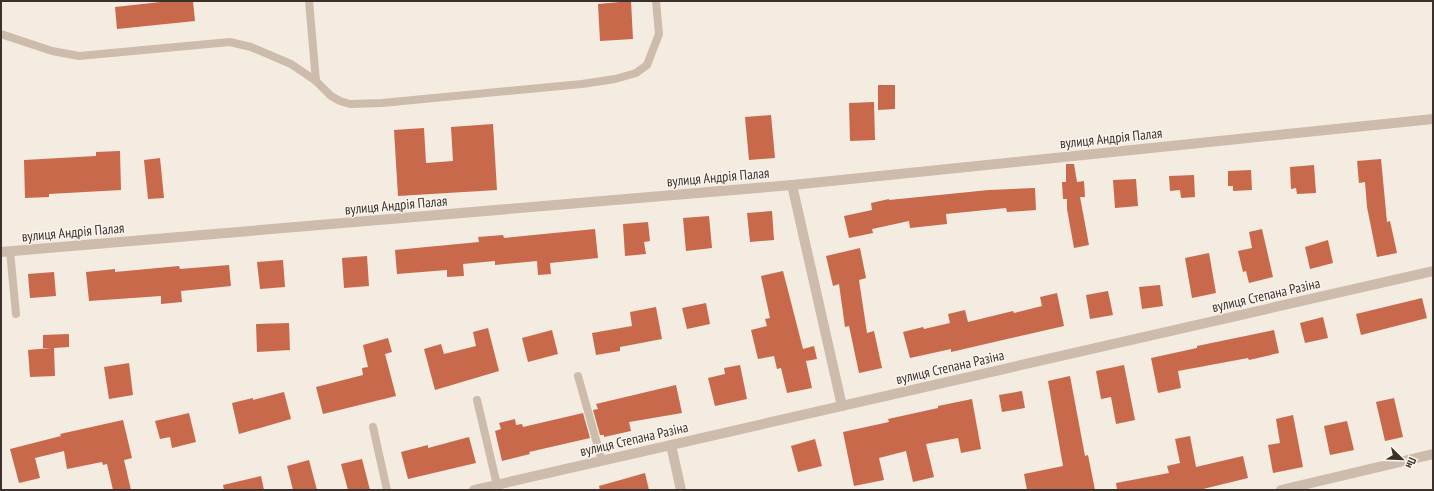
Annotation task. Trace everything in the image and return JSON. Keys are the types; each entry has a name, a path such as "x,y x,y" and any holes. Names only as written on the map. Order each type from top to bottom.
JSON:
{"street":[{"name":"вулиця Андрія Палая","path":"5,251 792,185 1433,119"},
{"path":"792,185 842,406"},
{"name":"вулиця Степана Разіна","path":"474,490 1433,271"},
{"path":"671,445 681,490"},
{"path":"1281,490 1433,454"}],"lane":[{"path":"309,1 316,81"},
{"path":"1,34 52,51 79,56 230,42 251,47 291,64 316,81 331,96 350,104 382,103 616,79 636,73 647,65 654,52 660,34 656,1"},
{"path":"5,251 16,314"},
{"path":"578,376 602,460"},
{"path":"477,400 497,485"},
{"path":"373,427 387,490"}],"building":[{"path":"170,1 193,1 195,21 117,29 115,7"},
{"path":"631,1 633,39 600,41 598,4"},
{"path":"878,85 895,85 895,109 878,110"},
{"path":"874,102 875,140 850,141 849,103"},
{"path":"771,115 775,158 749,160 745,117"},
{"path":"493,124 497,190 398,196 394,130 424,128 426,163 453,161 451,127"},
{"path":"120,151 121,190 49,194 49,197 25,198 24,160 96,156 96,152"},
{"path":"160,158 164,198 148,199 144,160"},
{"path":"1381,159 1387,222 1390,221 1397,253 1377,257 1367,207 1365,182 1359,183 1357,161"},
{"path":"1066,164 1074,164 1077,182 1084,181 1085,197 1080,197 1089,245 1074,248 1067,209 1067,199 1063,199 1062,182 1066,182"},
{"path":"1314,165 1316,193 1297,194 1296,188 1291,189 1290,167"},
{"path":"1251,170 1252,190 1233,191 1233,186 1228,186 1228,171"},
{"path":"1194,175 1195,197 1181,198 1180,190 1170,191 1169,176"},
{"path":"1136,179 1138,206 1115,208 1113,180"},
{"path":"1035,188 1036,210 1007,212 1006,208 946,214 947,224 910,228 909,221 872,229 873,233 849,238 844,216 872,210 871,203 889,199 989,190"},
{"path":"772,211 774,240 750,242 747,213"},
{"path":"709,216 712,248 686,251 683,218"},
{"path":"648,222 650,241 644,242 646,254 625,256 623,224"},
{"path":"595,229 598,258 550,263 551,274 538,275 537,261 495,265 495,261 463,264 464,276 447,277 447,270 397,274 395,250 479,242 478,237 503,235 504,238"},
{"path":"1262,229 1273,277 1249,283 1246,271 1243,272 1238,251 1252,248 1249,232"},
{"path":"1328,240 1333,263 1310,269 1305,247"},
{"path":"860,248 866,278 859,280 867,333 874,331 882,368 859,373 849,326 845,327 839,284 833,286 826,256"},
{"path":"1209,253 1216,293 1192,298 1185,258"},
{"path":"367,256 369,286 344,288 342,258"},
{"path":"283,260 285,287 260,289 257,262"},
{"path":"229,265 231,286 181,291 182,302 161,304 161,296 89,301 86,272 115,269 115,272 179,266 180,269"},
{"path":"783,271 803,349 814,346 817,359 806,361 812,388 787,393 781,368 777,369 774,356 758,359 751,330 767,326 765,319 770,318 761,276"},
{"path":"54,272 56,296 30,298 28,274"},
{"path":"1160,285 1163,306 1142,309 1139,287"},
{"path":"1108,291 1113,315 1090,319 1086,295"},
{"path":"1057,293 1064,326 951,352 951,349 910,358 903,332 950,323 948,314 965,310 968,322 1013,311 1014,313 1042,306 1040,297"},
{"path":"1422,298 1427,318 1361,335 1356,314"},
{"path":"706,303 710,324 687,329 682,308"},
{"path":"656,307 662,339 620,347 620,351 596,355 592,333 632,326 630,312"},
{"path":"1323,317 1328,338 1305,343 1300,323"},
{"path":"289,323 290,350 257,352 256,324"},
{"path":"488,328 499,371 435,390 424,349 441,344 444,354 476,346 473,332"},
{"path":"552,330 558,354 528,362 522,338"},
{"path":"1274,330 1279,353 1249,360 1248,358 1178,371 1181,388 1158,393 1151,358 1197,348 1197,346"},
{"path":"69,334 69,347 54,348 55,376 30,377 28,350 51,348 43,348 43,335"},
{"path":"388,338 392,352 385,354 396,396 323,414 316,387 363,375 362,368 368,367 363,345"},
{"path":"129,363 133,395 109,399 104,367"},
{"path":"740,365 747,399 715,406 708,378 725,374 724,368"},
{"path":"1124,365 1135,420 1116,424 1111,397 1101,399 1096,371"},
{"path":"1070,376 1085,456 1088,455 1095,490 1027,490 1024,474 1063,466 1048,381"},
{"path":"676,385 682,413 629,422 631,431 604,437 604,435 600,435 593,410 598,409 596,404"},
{"path":"1022,391 1025,408 1002,412 999,395"},
{"path":"284,392 291,419 239,434 232,403 253,398 253,400"},
{"path":"1394,398 1403,437 1385,441 1376,402"},
{"path":"972,399 981,449 961,453 958,438 926,444 934,477 913,482 906,451 879,458 884,480 854,486 843,432 889,422 888,419"},
{"path":"189,413 196,442 172,448 170,437 160,439 155,421"},
{"path":"583,413 590,438 529,452 530,454 502,461 495,431 501,429 499,423 515,419 516,425 522,424 523,427"},
{"path":"1293,415 1303,467 1273,473 1268,445 1280,443 1276,419"},
{"path":"123,420 132,458 124,460 131,490 113,490 107,464 103,465 102,462 67,469 64,451 35,458 40,478 19,483 10,449 61,436 60,434"},
{"path":"1347,421 1354,450 1330,455 1324,426"},
{"path":"1190,436 1196,467 1243,456 1248,478 1199,490 1117,490 1116,483 1169,473 1167,466 1180,463 1175,439"},
{"path":"469,437 476,463 408,479 401,452 428,445 428,448"},
{"path":"815,439 822,466 798,472 791,446"},
{"path":"362,459 370,490 348,490 341,464"},
{"path":"309,460 317,490 293,490 287,466"},
{"path":"645,473 649,490 600,490 599,486"},
{"path":"261,476 264,490 224,490 223,485"}]}
